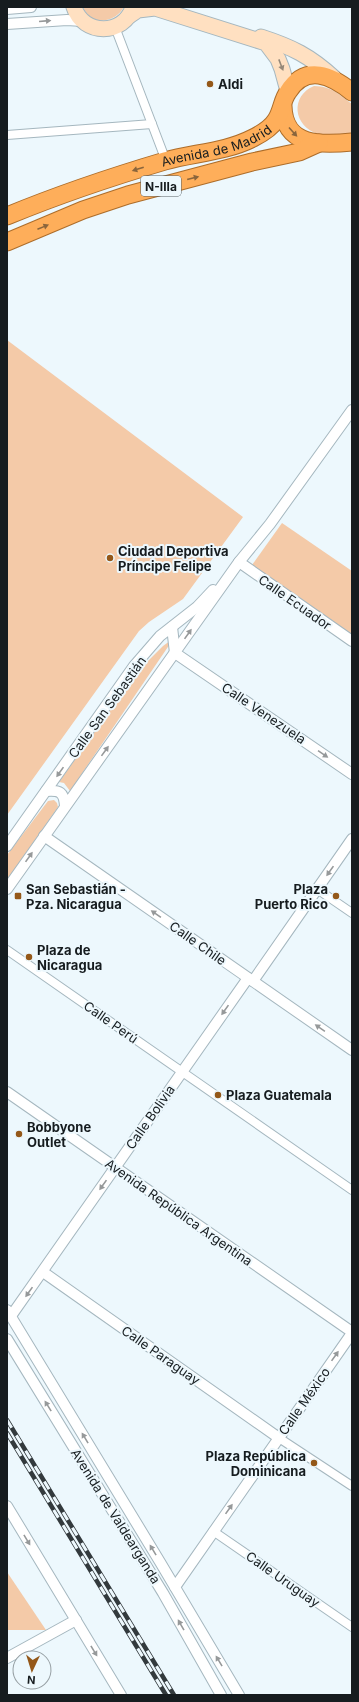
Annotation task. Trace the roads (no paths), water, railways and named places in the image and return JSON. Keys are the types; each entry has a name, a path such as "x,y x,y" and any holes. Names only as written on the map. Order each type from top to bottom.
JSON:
{"highway":[{"name":"Avenida de Madrid","path":"7,216 50,198 122,174 166,161 232,146 247,141 262,133 276,120 285,99 298,81 312,74 319,74 334,78 352,92"},
{"name":"N-IIIa","path":"285,99 285,120 297,137 308,142 319,143"},
{"name":"Avenida de Madrid","path":"7,242 83,210 128,195 244,164 299,152 319,143 352,142"}],"main road":[{"path":"74,7 82,21 94,28 102,29 115,27 125,20 131,11 155,8 266,43 278,59 282,69 285,99"},
{"path":"171,7 288,46 313,60 334,78"}],"street":[{"path":"7,9 31,7"},
{"path":"7,24 67,20 82,21"},
{"path":"115,27 163,153"},
{"path":"7,135 152,124"},
{"name":"Calle San Sebastián","path":"7,846 134,666 160,636 197,607 239,562 270,524 352,410"},
{"name":"Calle San Sebastián","path":"7,889 239,562"},
{"name":"Calle Ecuador","path":"239,562 352,641"},
{"path":"172,627 175,653"},
{"name":"Calle Venezuela","path":"175,653 352,774"},
{"path":"46,791 56,790 61,793 64,798 65,806"},
{"name":"Calle Chile","path":"44,836 352,1050"},
{"name":"Calle Bolivia","path":"9,1313 43,1272 182,1072 352,839"},
{"path":"317,889 352,913"},
{"name":"Calle Perú","path":"7,950 182,1072"},
{"path":"182,1072 352,1190"},
{"name":"Avenida República Argentina","path":"7,1092 352,1332"},
{"name":"Calle Paraguay","path":"43,1272 279,1438"},
{"path":"9,1313 239,1695"},
{"name":"Calle México","path":"174,1587 352,1332"},
{"name":"Avenida de Valdearganda","path":"7,1339 163,1593 221,1695"},
{"path":"279,1438 352,1486"},
{"path":"7,1506 121,1695"},
{"name":"Calle Uruguay","path":"213,1531 352,1627"},
{"path":"7,1658 76,1620"}],"railway":[{"path":"7,1420 174,1695"},
{"path":"7,1433 166,1695"}],"place":[{"name":"Aldi","path":"210,84"},
{"name":"Ciudad Deportiva Príncipe Felipe","path":"110,558"},
{"name":"San Sebastián - Pza. Nicaragua","path":"18,896"},
{"name":"Plaza Puerto Rico","path":"336,896"},
{"name":"Plaza de Nicaragua","path":"29,957"},
{"name":"Plaza Guatemala","path":"218,1095"},
{"name":"Bobbyone Outlet","path":"19,1134"},
{"name":"Plaza República Dominicana","path":"314,1463"}]}
